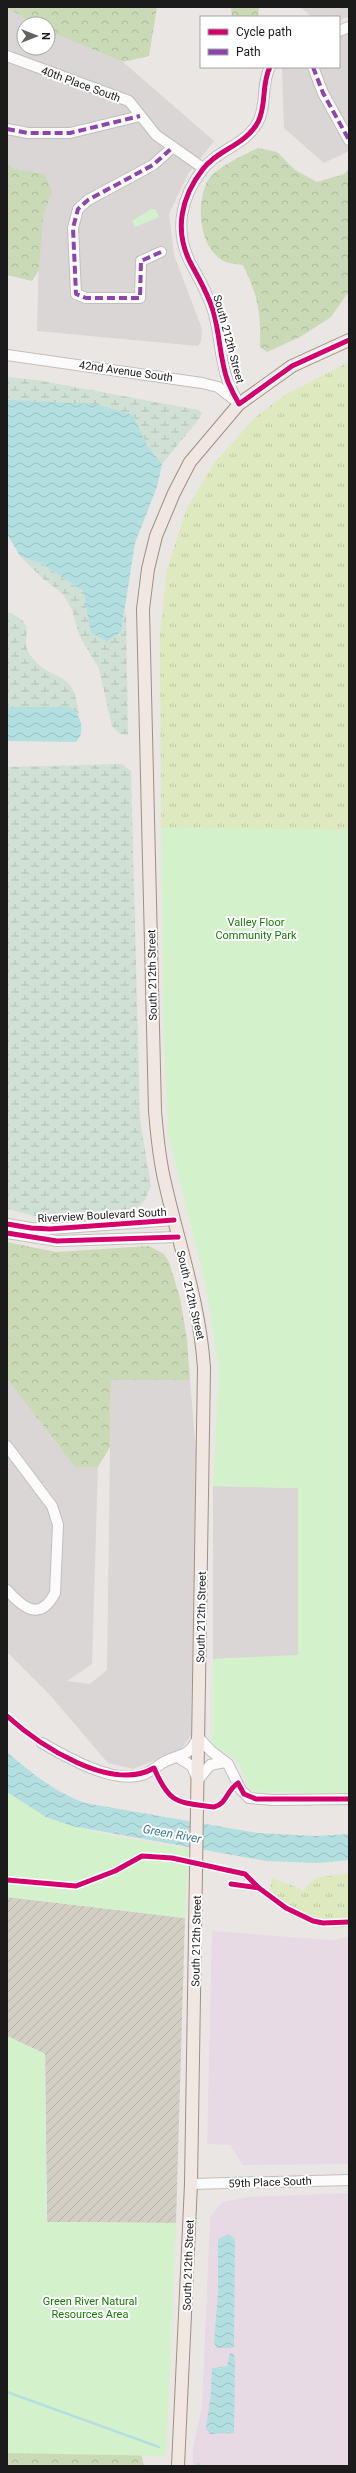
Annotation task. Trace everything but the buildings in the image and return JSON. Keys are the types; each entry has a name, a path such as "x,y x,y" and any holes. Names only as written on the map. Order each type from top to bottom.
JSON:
{"main road":[{"path":"239,404 292,366 349,340"},
{"name":"South 212th Street","path":"178,2466 192,2184 204,1368 202,1339 196,1306 174,1220 159,1148 155,1103 143,610 148,569 156,536 174,493 187,466 239,404"}],"street":[{"name":"40th Place South","path":"7,56 129,101 156,135 203,168"},
{"path":"203,168 236,144 257,124 262,111 265,82 270,68"},
{"path":"313,68 322,94 349,140"},
{"path":"7,129 28,133 70,133 140,116"},
{"path":"161,252 141,261 140,298 86,298 76,294 73,228 78,209 88,200 153,165 173,147"},
{"name":"South 212th Street","path":"203,168 184,200 180,229 190,261 206,290 214,313 228,382 239,404"},
{"name":"42nd Avenue South","path":"7,355 210,384 218,387 239,404"},
{"name":"Riverview Boulevard South","path":"7,1224 31,1228 50,1228 174,1220"},
{"name":"Riverview Boulevard South","path":"7,1233 58,1241 178,1237"},
{"path":"7,1446 52,1506 58,1525 55,1593 51,1600 42,1609 27,1608 19,1604 7,1590"},
{"path":"42,1743 75,1761 102,1771 126,1776 141,1775 170,1760 179,1758 190,1749 198,1737 211,1751 231,1768 242,1792 253,1799 349,1799"},
{"path":"179,1758 192,1766 198,1780 210,1765 217,1762 225,1762"},
{"name":"59th Place South","path":"192,2184 349,2180"}],"shaded area":[{"path":"300,7 349,7 349,17 340,20 340,16 311,16"},
{"path":"7,8 21,16 16,16 16,56 56,56 56,34 123,62 214,141 188,174 169,214 174,255 202,329 201,341 198,346 37,331 41,179 7,173"},
{"path":"349,33 349,151 324,163 284,128 282,68 340,68 340,37"},
{"path":"7,1379 75,1467 98,1467 92,1664 67,1681 90,1684 107,1670 111,1380 190,1380 196,1451 191,1735 181,1750 133,1769 108,1763 49,1694 7,1652"},
{"path":"213,1486 298,1488 298,1656 213,1659"},
{"path":"7,1897 185,1918 176,2223 47,2222 45,2054 7,2036"},
{"path":"212,1931 331,1940 349,1937 349,2164 243,2165 230,2145 207,2144"},
{"path":"349,2193 349,2466 193,2466 193,2447 202,2407 210,2217 222,2202 248,2197"}],"green space":[{"path":"157,7 149,56 123,62 56,34 56,16 21,16 7,8"},
{"path":"231,7 259,7 258,16 232,16"},
{"path":"258,148 277,152 295,170 317,182 344,174 349,169 349,291 331,317 300,337 267,352 260,347 258,304 243,265 232,264 222,260 214,254 204,235 201,213 201,202 210,177 230,162"},
{"path":"7,163 14,169 45,174 52,192 43,216 39,270 32,281 7,275"},
{"path":"151,209 155,209 159,217 135,227 132,221"},
{"path":"349,362 349,830 161,828 160,633 167,570 186,510 215,462 257,416 285,395"},
{"path":"7,377 37,380 199,410 202,413 199,419 162,464 147,445 133,415 7,400"},
{"path":"20,556 42,564 83,591 91,633 107,642 121,632 126,609 128,735 120,734 112,726 99,669 79,635 72,610 63,594 42,578"},
{"path":"7,612 18,617 24,622 27,632 27,649 31,656 39,665 67,682 72,689 76,699 79,715 70,707 7,707"},
{"path":"122,764 131,771 140,1120 151,1186 145,1200 137,1208 39,1217 7,1209 7,767"},
{"name":"Valley Floor Community Park","path":"161,828 349,830 349,1794 251,1791 238,1763 229,1755 212,1745 213,1659 298,1655 298,1488 213,1486 219,1369 205,1282 168,1133 164,1038"},
{"path":"7,1242 56,1252 149,1246 164,1254 169,1262 180,1298 187,1339 190,1380 111,1380 110,1447 98,1467 75,1467 7,1379"},
{"path":"7,1792 28,1806 49,1817 71,1825 117,1837 189,1849 185,1918 7,1897"},
{"path":"349,1873 349,1926 335,1929 270,1894 272,1878 304,1890 315,1878"},
{"name":"Green River Natural Resources Area","path":"7,2036 45,2054 47,2222 176,2223 166,2456 7,2453"},
{"path":"7,2431 140,2448 144,2466 7,2466"}],"water":[{"path":"7,400 95,404 133,415 147,445 162,464 157,487 135,543 121,632 107,642 91,633 83,591 42,564 20,556 7,534"},
{"path":"7,707 70,707 77,714 81,723 81,733 76,742 7,741"},
{"name":"Green River","path":"7,1752 53,1788 85,1803 257,1833 316,1836 349,1834 349,1860 318,1863 266,1861 72,1826 46,1817 7,1792"},
{"path":"229,2234 235,2239 234,2345 233,2348 217,2348 214,2343 218,2293 218,2239"},
{"path":"230,2353 234,2354 235,2361 234,2433 210,2434 206,2428 211,2393 212,2368 227,2366"}],"waterway":[{"path":"7,2392 159,2447"}],"marked path":[{"path":"313,68 323,93 349,140"},
{"path":"7,129 28,133 70,133 140,116"},
{"path":"161,252 141,261 140,298 86,298 76,294 73,228 78,209 88,200 153,165 173,147"}],"cycle path":[{"path":"270,68 267,74 261,115 253,130 239,142 209,162 195,180 189,191 182,214 181,226 185,250 212,307 225,374 239,404 292,366 349,340"},
{"path":"7,1224 31,1228 50,1229 174,1220"},
{"path":"7,1233 57,1241 178,1237"},
{"path":"7,1716 37,1740 56,1752 97,1770 117,1774 137,1774 154,1768 165,1789 170,1795 176,1800 191,1804 214,1807 222,1803 234,1786 238,1783 244,1794 256,1799 349,1799"},
{"path":"7,1880 76,1886 115,1871 142,1856 172,1858 245,1874 259,1888"},
{"path":"231,1884 259,1888 286,1908 313,1921 323,1923 349,1922"}]}
